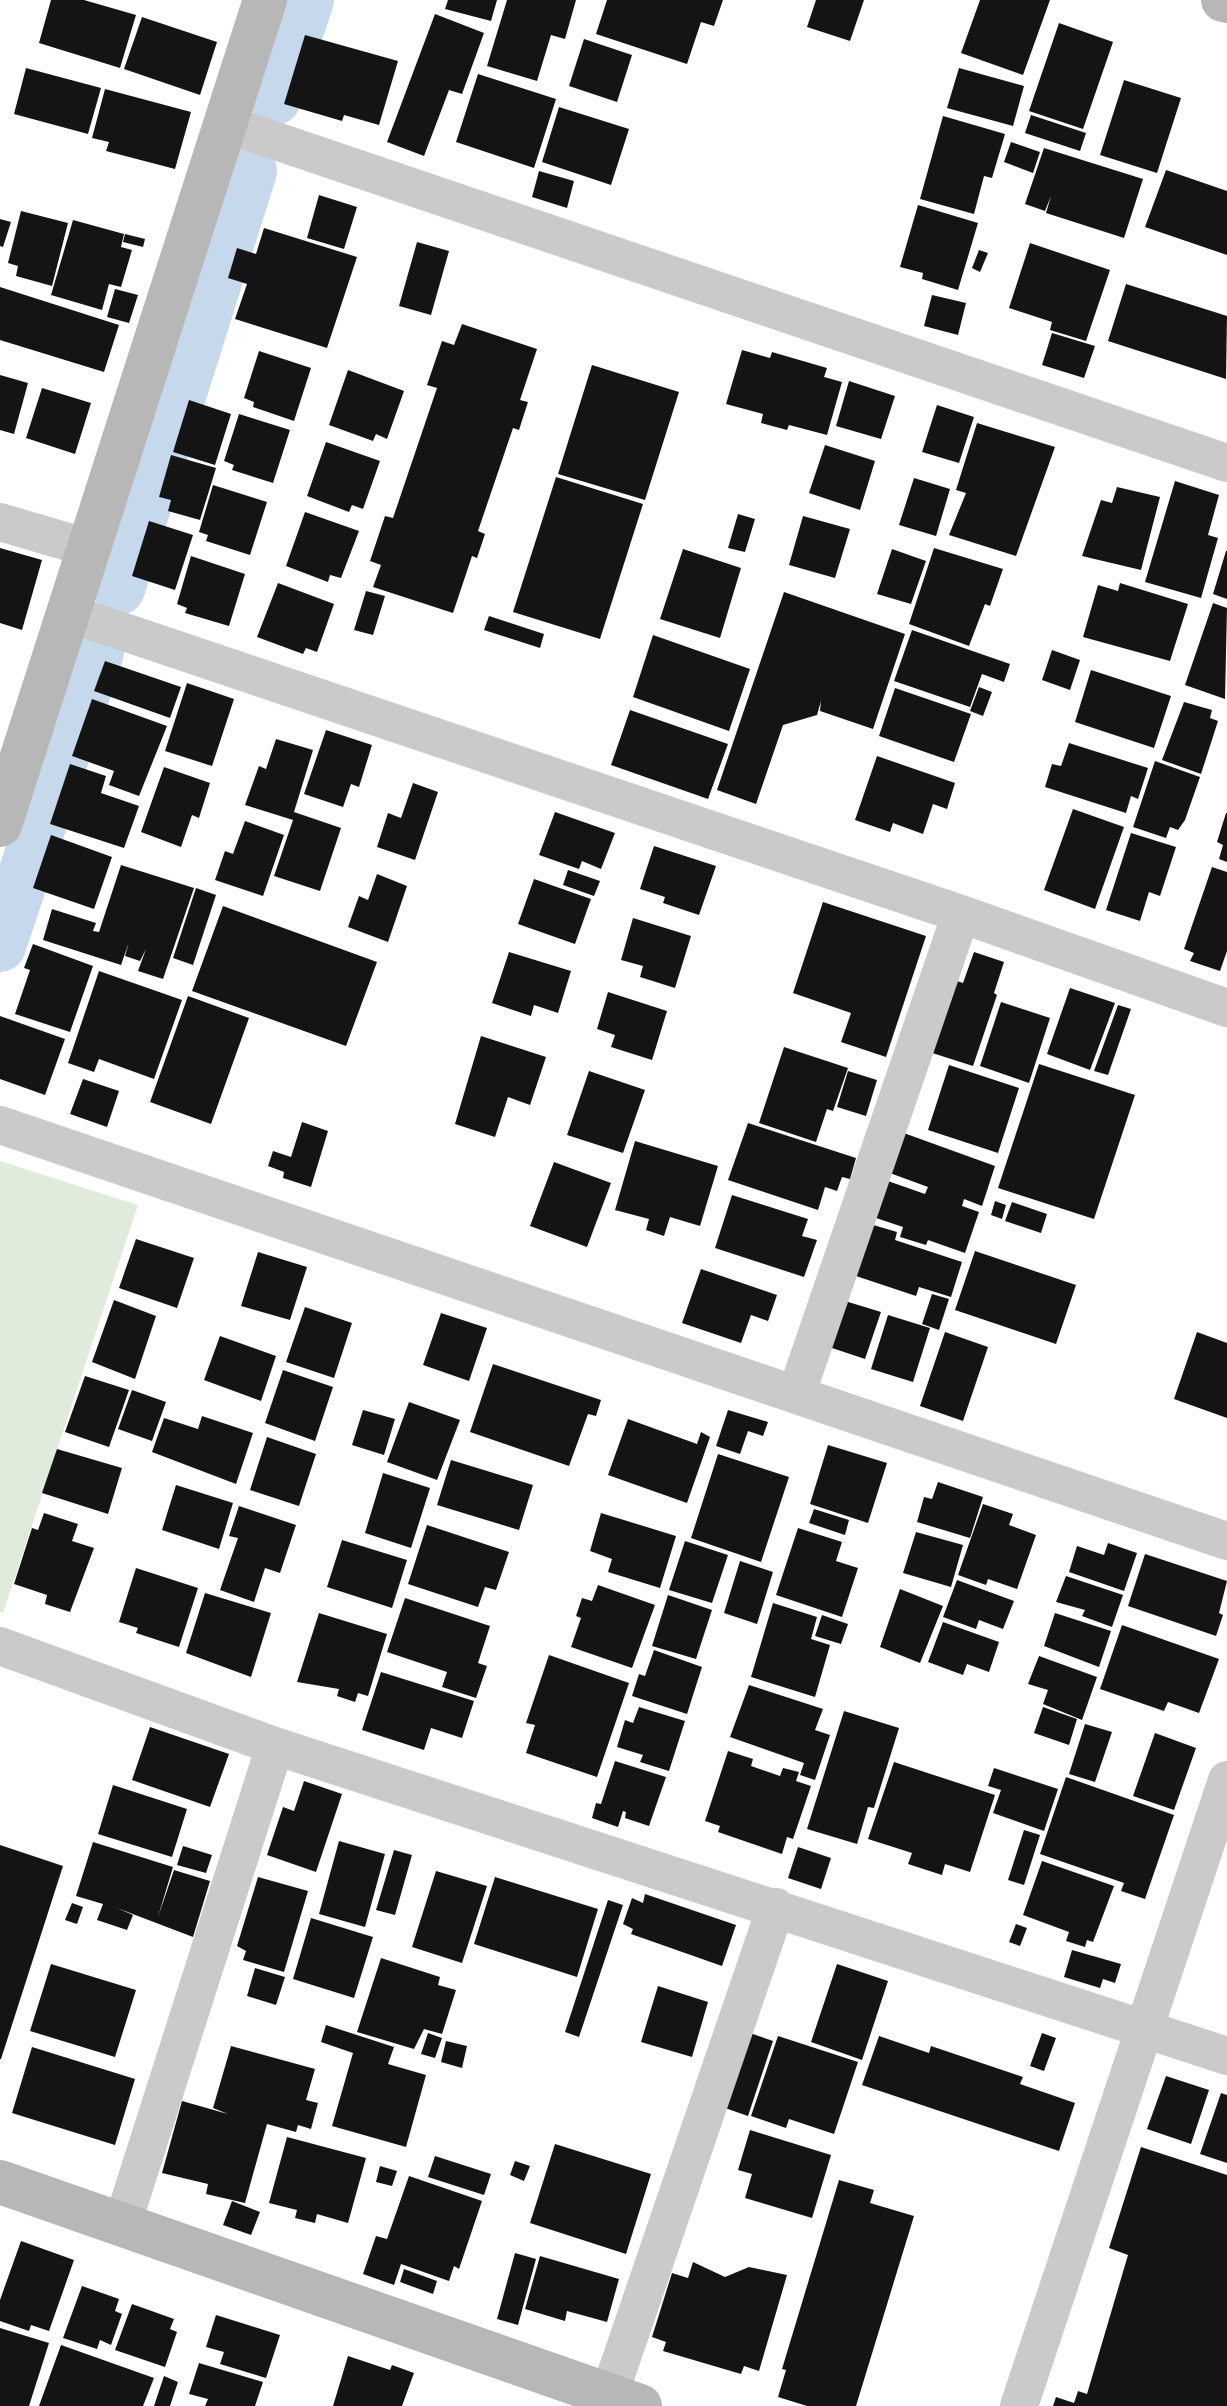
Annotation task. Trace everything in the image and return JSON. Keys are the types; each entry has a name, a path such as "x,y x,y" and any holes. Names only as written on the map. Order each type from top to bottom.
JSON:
{"street":[{"path":"0,825 265,0"},
{"path":"223,123 1227,463"},
{"path":"0,522 88,548"},
{"path":"68,613 961,914 1227,1008"},
{"path":"796,1395 961,914"},
{"path":"0,1125 1227,1541"},
{"path":"0,1646 275,1746 1227,2056"},
{"path":"122,2225 275,1746"},
{"path":"1019,2406 1227,1780"},
{"path":"0,2182 625,2401 776,1907"}],"green space":[{"path":"0,1161 138,1205 3,1613 0,1612"}],"building":[{"path":"51,0 84,0 136,15 120,68 39,43"},
{"path":"448,0 497,0 491,21 445,9"},
{"path":"507,0 576,0 565,39 551,35 537,81 487,66"},
{"path":"607,0 723,0 714,26 701,22 687,64 596,34"},
{"path":"816,0 864,0 850,41 807,27"},
{"path":"980,0 1050,0 1023,75 961,53"},
{"path":"435,14 484,33 462,94 449,90 424,156 387,142"},
{"path":"142,17 217,42 200,95 124,69"},
{"path":"1059,23 1113,42 1083,129 1029,111"},
{"path":"305,35 398,61 379,125 344,115 342,121 284,104"},
{"path":"584,39 632,55 617,102 569,86"},
{"path":"26,68 101,88 88,134 14,114"},
{"path":"959,68 1024,86 1013,126 947,108"},
{"path":"478,74 556,99 534,168 456,142"},
{"path":"1124,80 1181,98 1157,173 1100,155"},
{"path":"105,89 191,112 175,169 106,151 109,142 92,138"},
{"path":"559,107 629,129 611,185 542,162"},
{"path":"1031,115 1086,133 1080,151 1025,133"},
{"path":"943,116 1005,134 992,178 984,176 974,214 920,199"},
{"path":"1011,142 1040,152 1033,173 1004,162"},
{"path":"1044,148 1143,179 1124,238 1046,213 1051,196 1045,211 1025,204"},
{"path":"1166,170 1227,191 1227,255 1145,227"},
{"path":"539,171 574,181 567,208 532,197"},
{"path":"319,195 357,207 344,249 307,238"},
{"path":"918,205 978,223 958,290 922,279 923,273 900,267"},
{"path":"21,211 68,223 52,286 16,276 18,266 8,263"},
{"path":"0,219 11,222 3,247 0,246"},
{"path":"73,220 124,234 121,247 132,250 121,287 109,284 102,310 51,295"},
{"path":"264,228 357,257 327,348 235,319 247,284 228,278 237,248 256,254"},
{"path":"125,234 145,239 143,247 123,242"},
{"path":"417,242 449,251 431,315 399,306"},
{"path":"1030,243 1110,270 1086,341 1050,330 1052,322 1009,308"},
{"path":"979,250 988,253 980,272 972,268"},
{"path":"1126,284 1227,316 1226,379 1108,341"},
{"path":"0,287 119,325 104,372 0,340"},
{"path":"115,289 138,295 129,323 107,317"},
{"path":"932,295 966,303 958,335 924,326"},
{"path":"462,324 537,349 520,400 528,402 519,430 513,428 478,531 485,534 477,558 472,556 453,613 373,587 381,565 370,561 385,516 393,518 437,388 427,385 442,341 454,345"},
{"path":"1052,333 1095,346 1084,378 1042,365"},
{"path":"742,350 770,358 772,352 827,368 824,377 842,382 827,435 789,425 787,430 761,423 763,414 726,404"},
{"path":"259,351 311,368 294,421 253,407 254,402 244,398"},
{"path":"592,365 679,392 645,500 558,474"},
{"path":"348,370 404,391 387,439 376,434 373,441 329,425"},
{"path":"0,375 28,383 14,434 0,430"},
{"path":"849,381 895,396 881,439 836,426"},
{"path":"42,388 91,403 75,454 26,438"},
{"path":"189,400 231,414 215,465 173,452"},
{"path":"937,405 974,417 959,463 922,452"},
{"path":"239,414 290,430 273,483 232,470 234,465 224,461"},
{"path":"977,423 1055,447 1016,556 949,535 966,493 956,490"},
{"path":"326,442 380,461 363,509 352,505 349,512 307,496"},
{"path":"825,445 875,461 860,510 809,493"},
{"path":"171,455 216,468 200,520 168,511 171,500 159,497"},
{"path":"556,477 643,504 600,639 513,612"},
{"path":"914,478 950,489 936,536 899,525"},
{"path":"1175,481 1219,495 1208,535 1218,538 1201,598 1145,582"},
{"path":"213,485 267,502 250,555 206,541 208,535 199,532"},
{"path":"1117,487 1160,497 1141,570 1082,556 1101,500 1112,503"},
{"path":"305,512 359,531 341,578 330,575 328,582 286,566"},
{"path":"738,514 755,519 745,552 728,548"},
{"path":"803,516 850,529 835,578 789,565"},
{"path":"149,521 193,535 175,590 132,576"},
{"path":"0,548 42,560 22,630 0,623"},
{"path":"934,548 1003,569 990,606 985,604 969,646 909,624"},
{"path":"683,549 741,568 720,638 660,619"},
{"path":"892,549 926,561 911,604 877,594"},
{"path":"1227,551 1227,599 1213,594"},
{"path":"191,556 245,574 229,626 185,613 187,608 177,604"},
{"path":"278,583 334,604 317,652 306,648 303,654 257,637"},
{"path":"1120,583 1188,604 1170,661 1083,637 1098,585 1118,591"},
{"path":"366,591 385,596 373,635 354,630"},
{"path":"784,592 905,634 873,729 820,711 821,701 817,715 783,725 756,804 717,790"},
{"path":"1213,603 1227,608 1225,699 1185,685"},
{"path":"489,616 544,634 540,648 484,630"},
{"path":"912,630 1010,664 1004,682 982,674 970,707 894,681"},
{"path":"653,635 750,669 729,731 633,697"},
{"path":"1052,650 1080,660 1070,690 1042,680"},
{"path":"105,661 181,687 170,718 94,691"},
{"path":"1091,670 1171,696 1154,748 1075,722"},
{"path":"187,683 234,699 212,766 165,751"},
{"path":"979,687 992,692 983,716 970,711"},
{"path":"895,688 971,714 954,762 879,736"},
{"path":"92,699 167,726 139,796 109,785 114,771 72,756"},
{"path":"1184,702 1212,710 1210,718 1218,721 1201,774 1162,760"},
{"path":"630,710 728,744 708,799 611,765"},
{"path":"326,730 372,745 359,787 351,784 343,807 304,794"},
{"path":"276,739 313,750 294,812 341,828 320,891 274,876 293,820 245,805 259,766 266,769"},
{"path":"1069,743 1148,768 1138,799 1131,796 1126,813 1045,787 1052,764 1061,766"},
{"path":"877,756 955,783 947,809 933,804 923,834 893,823 890,832 855,820"},
{"path":"1155,761 1200,777 1185,820 1178,830 1170,827 1166,838 1133,827"},
{"path":"70,764 106,776 101,793 139,806 124,848 50,824"},
{"path":"164,767 210,783 199,818 192,815 181,847 141,832"},
{"path":"413,783 438,792 415,860 377,847 388,813 401,818"},
{"path":"1073,809 1124,827 1095,909 1044,890"},
{"path":"555,812 615,833 601,869 582,861 579,869 539,855"},
{"path":"1226,813 1227,862 1219,859 1223,845 1217,842"},
{"path":"245,821 284,835 263,896 215,880 225,851 233,854"},
{"path":"1131,833 1176,847 1160,896 1149,892 1140,921 1106,910"},
{"path":"51,835 112,857 94,909 33,888"},
{"path":"654,846 716,866 699,915 663,903 665,897 640,889"},
{"path":"121,865 194,888 163,979 138,971 146,949 140,961 125,956 129,942 121,965 43,940 52,909 96,923 93,931 99,932"},
{"path":"1212,867 1227,872 1227,951 1220,971 1190,961 1194,953 1184,949"},
{"path":"568,870 600,881 594,896 563,885"},
{"path":"377,874 407,886 388,942 348,927 359,896 368,900"},
{"path":"534,879 591,899 575,944 518,924"},
{"path":"196,888 216,895 193,965 173,958"},
{"path":"823,902 926,936 886,1057 841,1042 851,1013 793,993"},
{"path":"223,906 377,962 346,1046 192,991"},
{"path":"633,918 691,936 675,988 640,977 643,966 621,960"},
{"path":"33,944 93,966 70,1032 15,1014 30,970 24,968"},
{"path":"509,952 571,971 558,1013 534,1005 531,1016 492,1003"},
{"path":"974,952 1004,962 994,993 997,995 973,1066 926,1051 951,979 963,983"},
{"path":"99,971 182,1000 154,1079 99,1059 94,1072 68,1063"},
{"path":"1070,988 1115,1003 1090,1070 1047,1054"},
{"path":"608,992 667,1011 652,1060 611,1047 615,1035 597,1029"},
{"path":"188,996 249,1018 211,1124 150,1102"},
{"path":"1001,1002 1050,1018 1029,1083 980,1066"},
{"path":"1118,1005 1131,1009 1108,1075 1094,1071"},
{"path":"0,1016 65,1039 45,1095 0,1079"},
{"path":"481,1036 546,1057 530,1105 508,1097 495,1137 455,1124"},
{"path":"784,1047 848,1068 833,1111 827,1109 816,1142 759,1123"},
{"path":"1039,1064 1135,1095 1094,1219 998,1188"},
{"path":"949,1065 1019,1088 998,1153 928,1130"},
{"path":"589,1071 645,1090 623,1153 567,1135"},
{"path":"848,1071 877,1080 866,1116 837,1107"},
{"path":"83,1079 119,1091 107,1127 70,1114"},
{"path":"302,1122 328,1131 311,1187 283,1178 284,1172 268,1166 273,1151 291,1157"},
{"path":"748,1123 856,1158 850,1179 842,1177 837,1191 825,1187 818,1210 728,1180"},
{"path":"901,1132 995,1166 982,1206 964,1199 962,1206 979,1212 965,1253 928,1240 926,1245 900,1237 903,1227 873,1217 885,1180 925,1194 928,1187 887,1172"},
{"path":"635,1141 718,1166 700,1226 670,1217 664,1236 646,1230 649,1219 615,1210"},
{"path":"554,1162 611,1183 587,1247 530,1226"},
{"path":"732,1195 808,1219 802,1236 817,1240 804,1277 715,1248"},
{"path":"995,1201 1006,1205 1002,1219 991,1215"},
{"path":"1012,1202 1047,1214 1041,1233 1005,1221"},
{"path":"870,1224 897,1232 895,1240 962,1262 951,1297 919,1287 916,1296 853,1275"},
{"path":"136,1239 194,1258 177,1308 119,1288"},
{"path":"975,1251 1076,1285 1056,1344 955,1310"},
{"path":"258,1252 307,1267 290,1320 241,1306"},
{"path":"701,1269 777,1295 768,1321 751,1315 741,1343 682,1323"},
{"path":"932,1294 949,1299 939,1330 922,1324"},
{"path":"114,1300 156,1316 135,1379 92,1362"},
{"path":"845,1301 881,1312 865,1359 829,1347"},
{"path":"305,1307 352,1323 334,1378 286,1362"},
{"path":"441,1313 487,1328 469,1381 423,1365"},
{"path":"888,1315 930,1328 913,1382 871,1369"},
{"path":"945,1332 988,1347 963,1421 920,1406"},
{"path":"1197,1332 1227,1343 1227,1418 1174,1399"},
{"path":"220,1336 276,1356 261,1401 204,1380"},
{"path":"493,1364 601,1400 596,1416 588,1414 569,1466 470,1432"},
{"path":"283,1370 333,1387 315,1441 265,1423"},
{"path":"85,1376 129,1390 109,1447 65,1432"},
{"path":"132,1390 166,1402 152,1441 118,1429"},
{"path":"409,1402 460,1420 437,1480 387,1462"},
{"path":"363,1410 395,1419 384,1455 352,1445"},
{"path":"728,1410 768,1422 763,1436 748,1431 740,1454 716,1446"},
{"path":"202,1416 253,1433 236,1484 152,1452 164,1418 198,1429"},
{"path":"628,1419 697,1444 701,1432 710,1437 687,1503 608,1475"},
{"path":"267,1437 316,1454 299,1506 250,1490"},
{"path":"828,1445 887,1463 868,1523 810,1504"},
{"path":"57,1449 122,1468 108,1514 42,1493"},
{"path":"718,1454 789,1477 761,1562 691,1538"},
{"path":"451,1460 533,1485 519,1530 437,1505"},
{"path":"383,1473 430,1488 411,1548 365,1533"},
{"path":"938,1482 983,1497 970,1538 917,1522 924,1497 932,1499"},
{"path":"176,1485 233,1503 219,1549 162,1530"},
{"path":"983,1504 1013,1514 1009,1525 1036,1535 1017,1589 988,1579 986,1585 958,1575"},
{"path":"239,1506 296,1525 280,1573 265,1568 254,1602 220,1590 238,1538 229,1536"},
{"path":"814,1509 849,1520 845,1535 809,1523"},
{"path":"44,1513 78,1524 72,1541 94,1548 70,1612 45,1604 47,1595 14,1584 32,1528 38,1530"},
{"path":"601,1513 676,1536 660,1588 608,1572 612,1559 590,1551"},
{"path":"427,1525 509,1552 496,1590 485,1587 478,1607 408,1584"},
{"path":"798,1528 842,1542 836,1561 858,1568 842,1617 776,1595"},
{"path":"916,1532 963,1545 951,1587 903,1573"},
{"path":"342,1540 407,1560 392,1608 327,1587"},
{"path":"685,1541 728,1555 712,1603 669,1590"},
{"path":"1108,1543 1137,1553 1124,1591 1069,1572 1077,1546 1104,1555"},
{"path":"1145,1554 1227,1581 1219,1613 1223,1615 1216,1636 1128,1606"},
{"path":"740,1561 773,1572 757,1624 724,1613"},
{"path":"136,1568 198,1588 179,1647 136,1633 138,1628 119,1622"},
{"path":"1066,1576 1123,1595 1112,1627 1082,1616 1085,1610 1056,1602"},
{"path":"957,1580 1014,1601 1003,1629 979,1620 976,1629 943,1617"},
{"path":"598,1585 655,1605 632,1668 571,1647 581,1618 576,1616 582,1598 592,1601"},
{"path":"900,1589 943,1606 920,1663 880,1647"},
{"path":"205,1593 271,1613 251,1677 186,1653"},
{"path":"668,1595 712,1610 696,1659 652,1646"},
{"path":"405,1598 490,1626 478,1663 487,1666 476,1698 442,1687 447,1672 387,1652"},
{"path":"773,1603 817,1617 811,1639 830,1645 815,1697 751,1677"},
{"path":"319,1613 387,1634 368,1696 358,1693 355,1702 337,1696 339,1689 297,1682"},
{"path":"1055,1613 1111,1631 1099,1667 1044,1646"},
{"path":"822,1615 848,1624 841,1644 815,1636"},
{"path":"943,1622 999,1642 989,1672 967,1664 963,1675 928,1662"},
{"path":"1122,1625 1219,1659 1199,1713 1168,1702 1164,1711 1100,1689"},
{"path":"654,1650 702,1667 687,1714 632,1696 639,1674 645,1676"},
{"path":"549,1655 629,1683 597,1777 526,1753 535,1725 526,1723"},
{"path":"1039,1656 1097,1677 1082,1720 1043,1704 1048,1690 1028,1684"},
{"path":"381,1672 474,1701 462,1738 431,1728 424,1750 362,1730"},
{"path":"749,1685 823,1709 815,1730 830,1735 815,1780 800,1775 804,1763 730,1737"},
{"path":"639,1707 685,1721 669,1771 640,1762 643,1755 617,1747 625,1720 633,1723"},
{"path":"1043,1707 1077,1719 1069,1745 1034,1733"},
{"path":"844,1711 899,1728 874,1808 868,1807 857,1844 807,1829"},
{"path":"1085,1724 1112,1732 1095,1782 1069,1774"},
{"path":"150,1727 229,1754 210,1807 132,1780"},
{"path":"1155,1733 1196,1748 1174,1810 1133,1796"},
{"path":"728,1751 753,1759 751,1766 780,1776 783,1768 799,1772 796,1781 811,1786 793,1839 787,1837 782,1854 718,1832 720,1826 705,1821"},
{"path":"615,1761 666,1777 649,1826 625,1818 626,1812 623,1811 618,1827 592,1818 596,1803 601,1804"},
{"path":"894,1762 995,1795 970,1872 945,1864 942,1875 908,1864 912,1853 868,1839"},
{"path":"994,1768 1058,1789 1044,1831 993,1813 1001,1790 988,1786"},
{"path":"1066,1777 1174,1815 1145,1899 1121,1891 1124,1883 1040,1854"},
{"path":"304,1781 342,1794 316,1872 267,1855 283,1807 294,1811"},
{"path":"113,1785 187,1809 172,1857 98,1834"},
{"path":"1024,1830 1040,1835 1024,1885 1008,1880"},
{"path":"339,1841 385,1854 365,1927 319,1914"},
{"path":"93,1842 173,1867 158,1917 174,1870 210,1881 193,1937 117,1908 133,1915 127,1930 97,1920 103,1904 76,1896"},
{"path":"0,1845 63,1866 1,2059 0,2059"},
{"path":"183,1846 212,1855 206,1873 177,1865"},
{"path":"798,1847 831,1858 821,1889 788,1878"},
{"path":"394,1850 412,1855 395,1915 376,1910"},
{"path":"1042,1861 1114,1886 1093,1942 1087,1940 1085,1947 1066,1941 1069,1932 1023,1915"},
{"path":"436,1871 487,1886 462,1963 412,1947"},
{"path":"258,1877 308,1891 284,1972 243,1960 246,1951 237,1946"},
{"path":"495,1877 598,1909 577,1977 474,1944"},
{"path":"645,1894 736,1925 722,1966 631,1934 633,1929 623,1924 632,1898 643,1903"},
{"path":"608,1900 623,1905 579,2037 565,2032"},
{"path":"72,1903 83,1907 77,1924 65,1920"},
{"path":"311,1918 373,1937 354,1998 293,1979"},
{"path":"1016,1924 1027,1928 1020,1946 1009,1942"},
{"path":"1072,1950 1121,1964 1115,1983 1103,1979 1100,1988 1064,1977"},
{"path":"381,1958 440,1977 438,1985 456,1990 442,2034 424,2029 414,2049 357,2032"},
{"path":"51,1964 136,1990 115,2057 30,2031"},
{"path":"837,1964 888,1981 862,2060 811,2042"},
{"path":"255,1968 285,1977 276,2005 247,1996"},
{"path":"658,1986 708,2002 692,2057 641,2042"},
{"path":"326,2025 394,2047 388,2064 426,2075 406,2147 332,2126 353,2053 321,2042"},
{"path":"428,2033 442,2038 435,2058 421,2054"},
{"path":"750,2033 773,2041 748,2116 725,2108"},
{"path":"1042,2033 1056,2038 1044,2071 1030,2066"},
{"path":"778,2036 858,2062 834,2134 789,2119 786,2128 751,2116"},
{"path":"879,2036 929,2053 931,2046 1023,2077 1020,2084 1075,2103 1059,2151 862,2085"},
{"path":"446,2041 467,2046 462,2068 441,2062"},
{"path":"231,2046 315,2069 306,2100 318,2103 311,2129 298,2125 296,2132 267,2124 245,2203 206,2194 208,2184 162,2173 182,2101 228,2114 213,2108"},
{"path":"32,2047 135,2079 115,2145 12,2113"},
{"path":"1166,2076 1209,2090 1191,2144 1147,2129"},
{"path":"1221,2093 1227,2095 1227,2163 1200,2154"},
{"path":"750,2130 831,2155 812,2218 745,2198 752,2174 738,2170"},
{"path":"287,2137 366,2158 348,2223 317,2214 315,2223 295,2218 297,2210 269,2203"},
{"path":"555,2144 651,2174 626,2254 530,2223"},
{"path":"1141,2147 1227,2175 1227,2406 1053,2406 1056,2397 1074,2403 1078,2391 1087,2394 1128,2255 1109,2248"},
{"path":"435,2156 491,2174 484,2195 428,2177"},
{"path":"515,2161 530,2166 524,2181 510,2175"},
{"path":"380,2166 397,2171 392,2186 376,2182"},
{"path":"409,2176 482,2201 459,2269 454,2266 449,2281 401,2264 394,2285 363,2274 376,2236 387,2239"},
{"path":"839,2180 874,2190 870,2203 914,2216 856,2406 807,2406 778,2397 786,2370 782,2369"},
{"path":"232,2201 260,2212 251,2235 223,2225"},
{"path":"21,2241 74,2260 49,2331 31,2325 29,2331 0,2321 0,2300"},
{"path":"515,2253 536,2259 518,2325 497,2319"},
{"path":"540,2256 619,2279 607,2322 567,2311 565,2321 525,2309"},
{"path":"693,2262 725,2277 749,2267 787,2275 759,2371 744,2366 741,2374 663,2351 666,2342 652,2337 672,2273 688,2278"},
{"path":"404,2269 437,2281 433,2294 400,2282"},
{"path":"82,2286 119,2299 115,2311 122,2314 111,2345 100,2340 97,2349 63,2338"},
{"path":"132,2304 174,2319 170,2329 177,2332 165,2367 115,2350"},
{"path":"216,2315 280,2335 266,2378 220,2364 224,2352 206,2347"},
{"path":"0,2328 49,2343 29,2406 0,2406"},
{"path":"61,2345 154,2378 143,2406 39,2406"},
{"path":"348,2356 390,2370 392,2365 414,2373 402,2406 333,2406"},
{"path":"199,2363 263,2382 255,2406 205,2406 208,2399 189,2394"},
{"path":"164,2376 178,2382 170,2406 154,2406"}],"waterway":[{"path":"275,99 308,0"},
{"path":"119,589 251,171"},
{"path":"0,946 98,652"}]}
